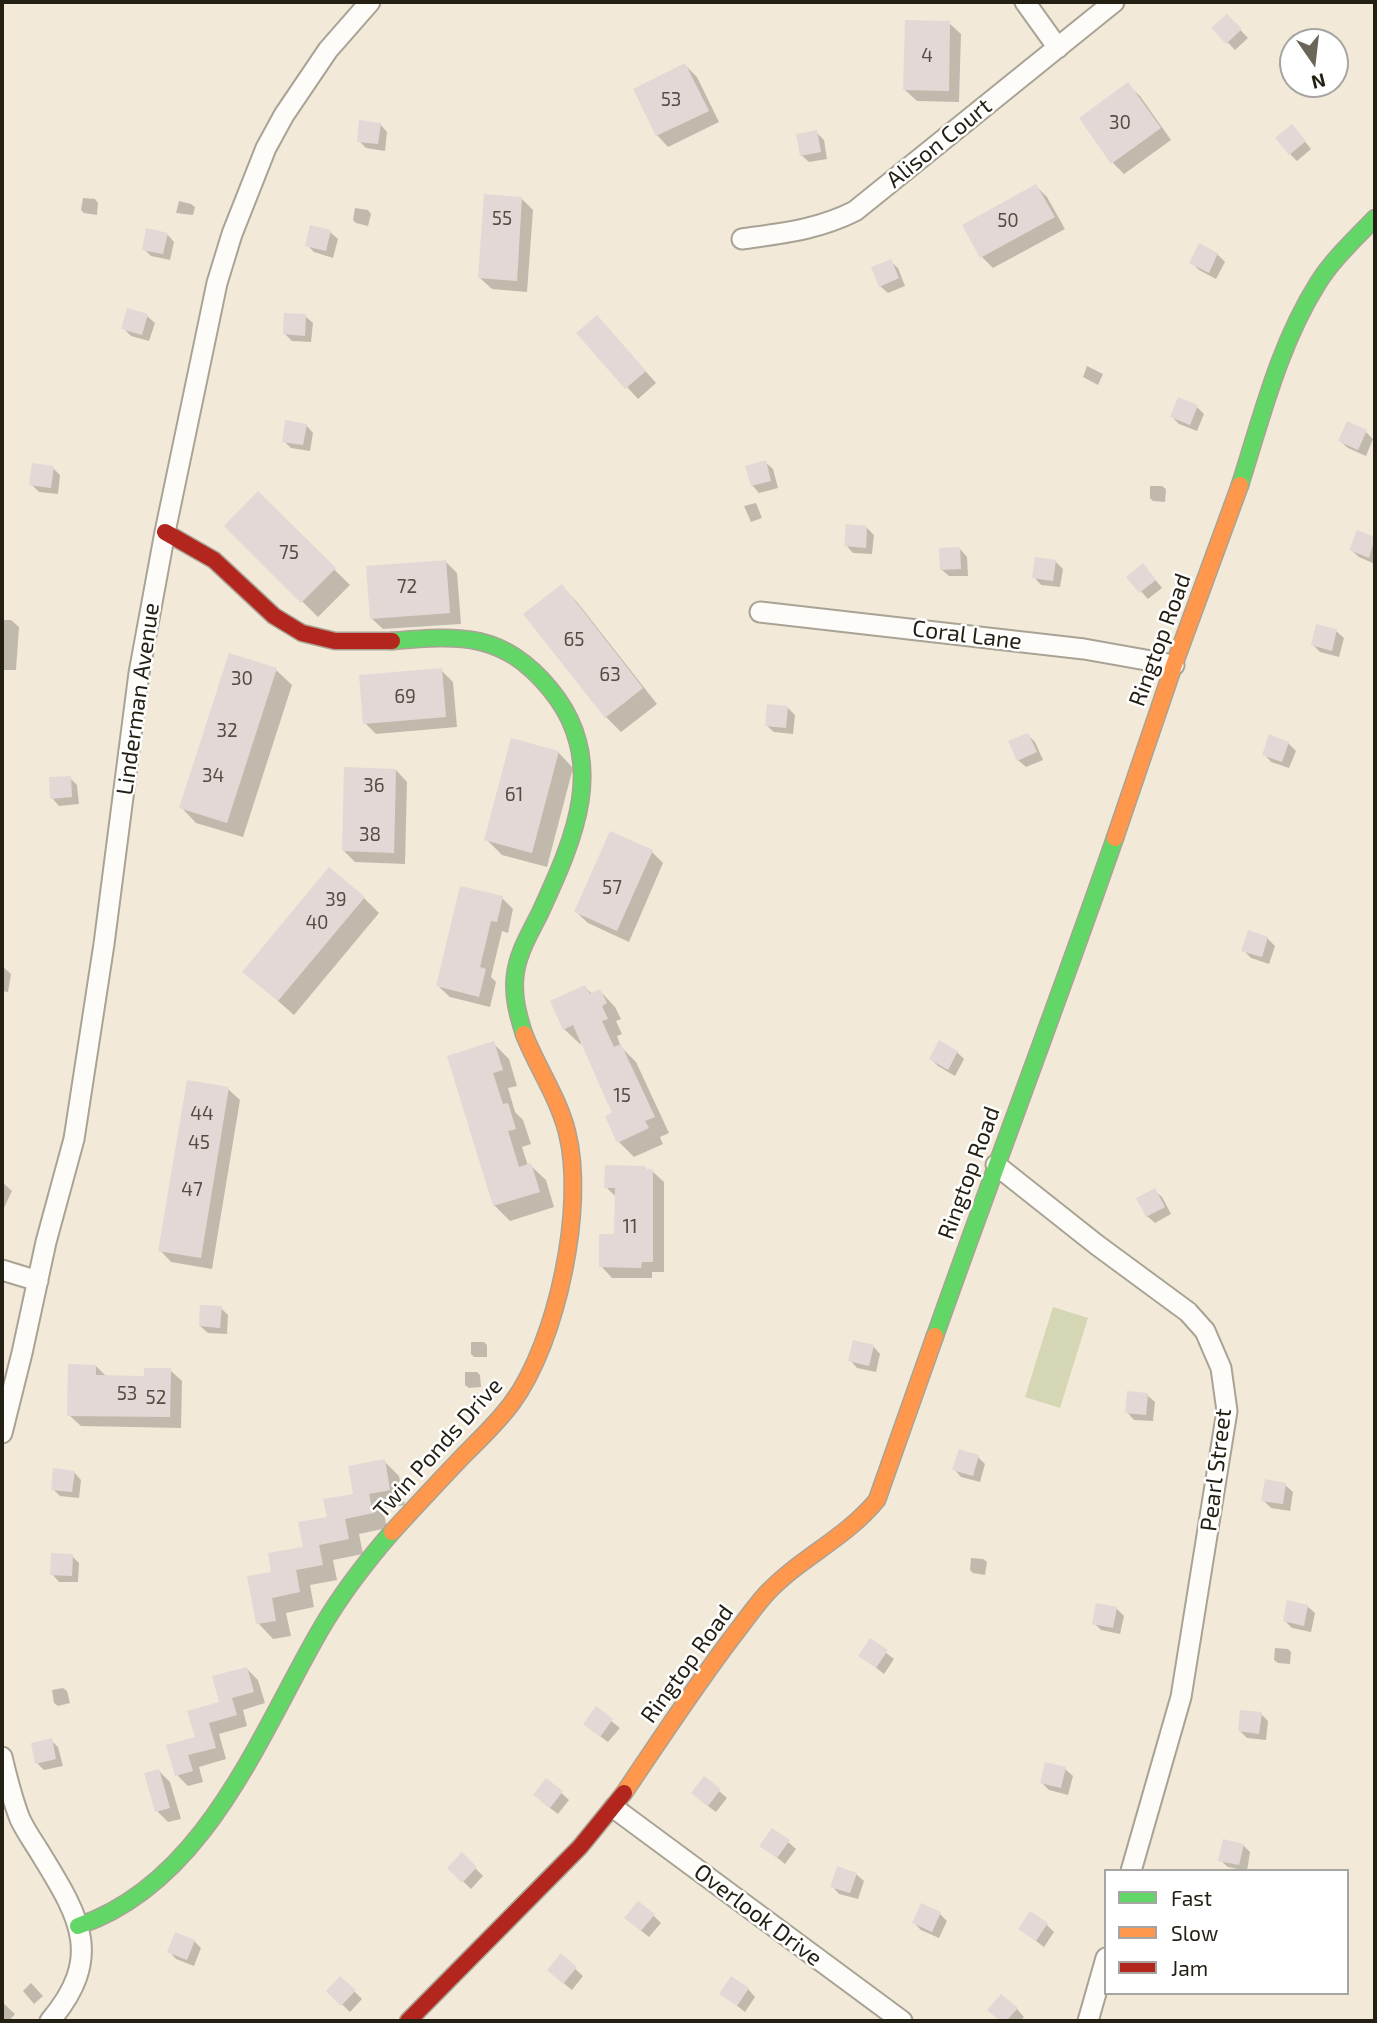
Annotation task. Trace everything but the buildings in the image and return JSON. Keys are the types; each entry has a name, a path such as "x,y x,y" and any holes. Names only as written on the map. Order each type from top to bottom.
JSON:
{"street":[{"name":"Linderman Avenue","path":"2,1433 74,1139 104,944 139,673 165,531 217,283 266,148 284,115 328,50 370,2"},
{"path":"1025,2 1058,48"},
{"name":"Alison Court","path":"742,239 809,230 855,211 1114,2"},
{"name":"Ringtop Road","path":"408,2021 580,1847 614,1808 710,1666 767,1593 807,1558 835,1541 864,1516 877,1500 996,1165 1054,1014 1174,665 1233,507 1281,354 1318,283 1335,260 1375,218"},
{"name":"Twin Ponds Drive","path":"78,1926 110,1913 140,1894 194,1840 251,1761 347,1587 403,1520 506,1411 522,1389 549,1322 565,1263 572,1215 571,1159 567,1133 557,1104 524,1034 514,984 515,971 527,940 571,843 584,781 583,754 576,730 564,707 542,678 515,655 476,640 454,636 379,642 323,640 300,633 284,625 259,604 216,562 165,531"},
{"name":"Coral Lane","path":"760,612 1084,649 1174,665"},
{"name":"Pearl Street","path":"996,1165 1097,1245 1188,1312 1205,1332 1222,1368 1227,1411 1181,1697 1132,1869"},
{"path":"2,1270 38,1281"},
{"path":"2,1757 11,1822 62,1888 78,1926 82,1957 79,1975 50,2021"},
{"name":"Overlook Drive","path":"614,1808 902,2021"},
{"path":"1088,2021 1104,1965"}],"green space":[{"path":"1053,1307 1088,1318 1060,1408 1025,1397"}],"traffic: fast":[{"path":"1240,485 1273,381 1304,307 1330,266 1375,218"},
{"path":"392,641 459,639 479,641 497,647 533,670 550,689 568,716 579,744 582,772 574,829 516,968 515,999 524,1034"},
{"path":"935,1336 1115,838"},
{"path":"78,1926 123,1905 161,1876 195,1840 225,1800 251,1757 330,1614 392,1532"}],"traffic: slow":[{"path":"1115,838 1174,665 1240,485"},
{"path":"392,1532 512,1403 528,1377 554,1310 570,1234 572,1162 563,1119 524,1034"},
{"path":"624,1793 705,1674 763,1598 780,1580 851,1526 877,1500 935,1336"}],"traffic: jam":[{"path":"165,532 214,560 274,616 302,633 335,641 392,641"},
{"path":"408,2021 580,1847 624,1793"}]}
